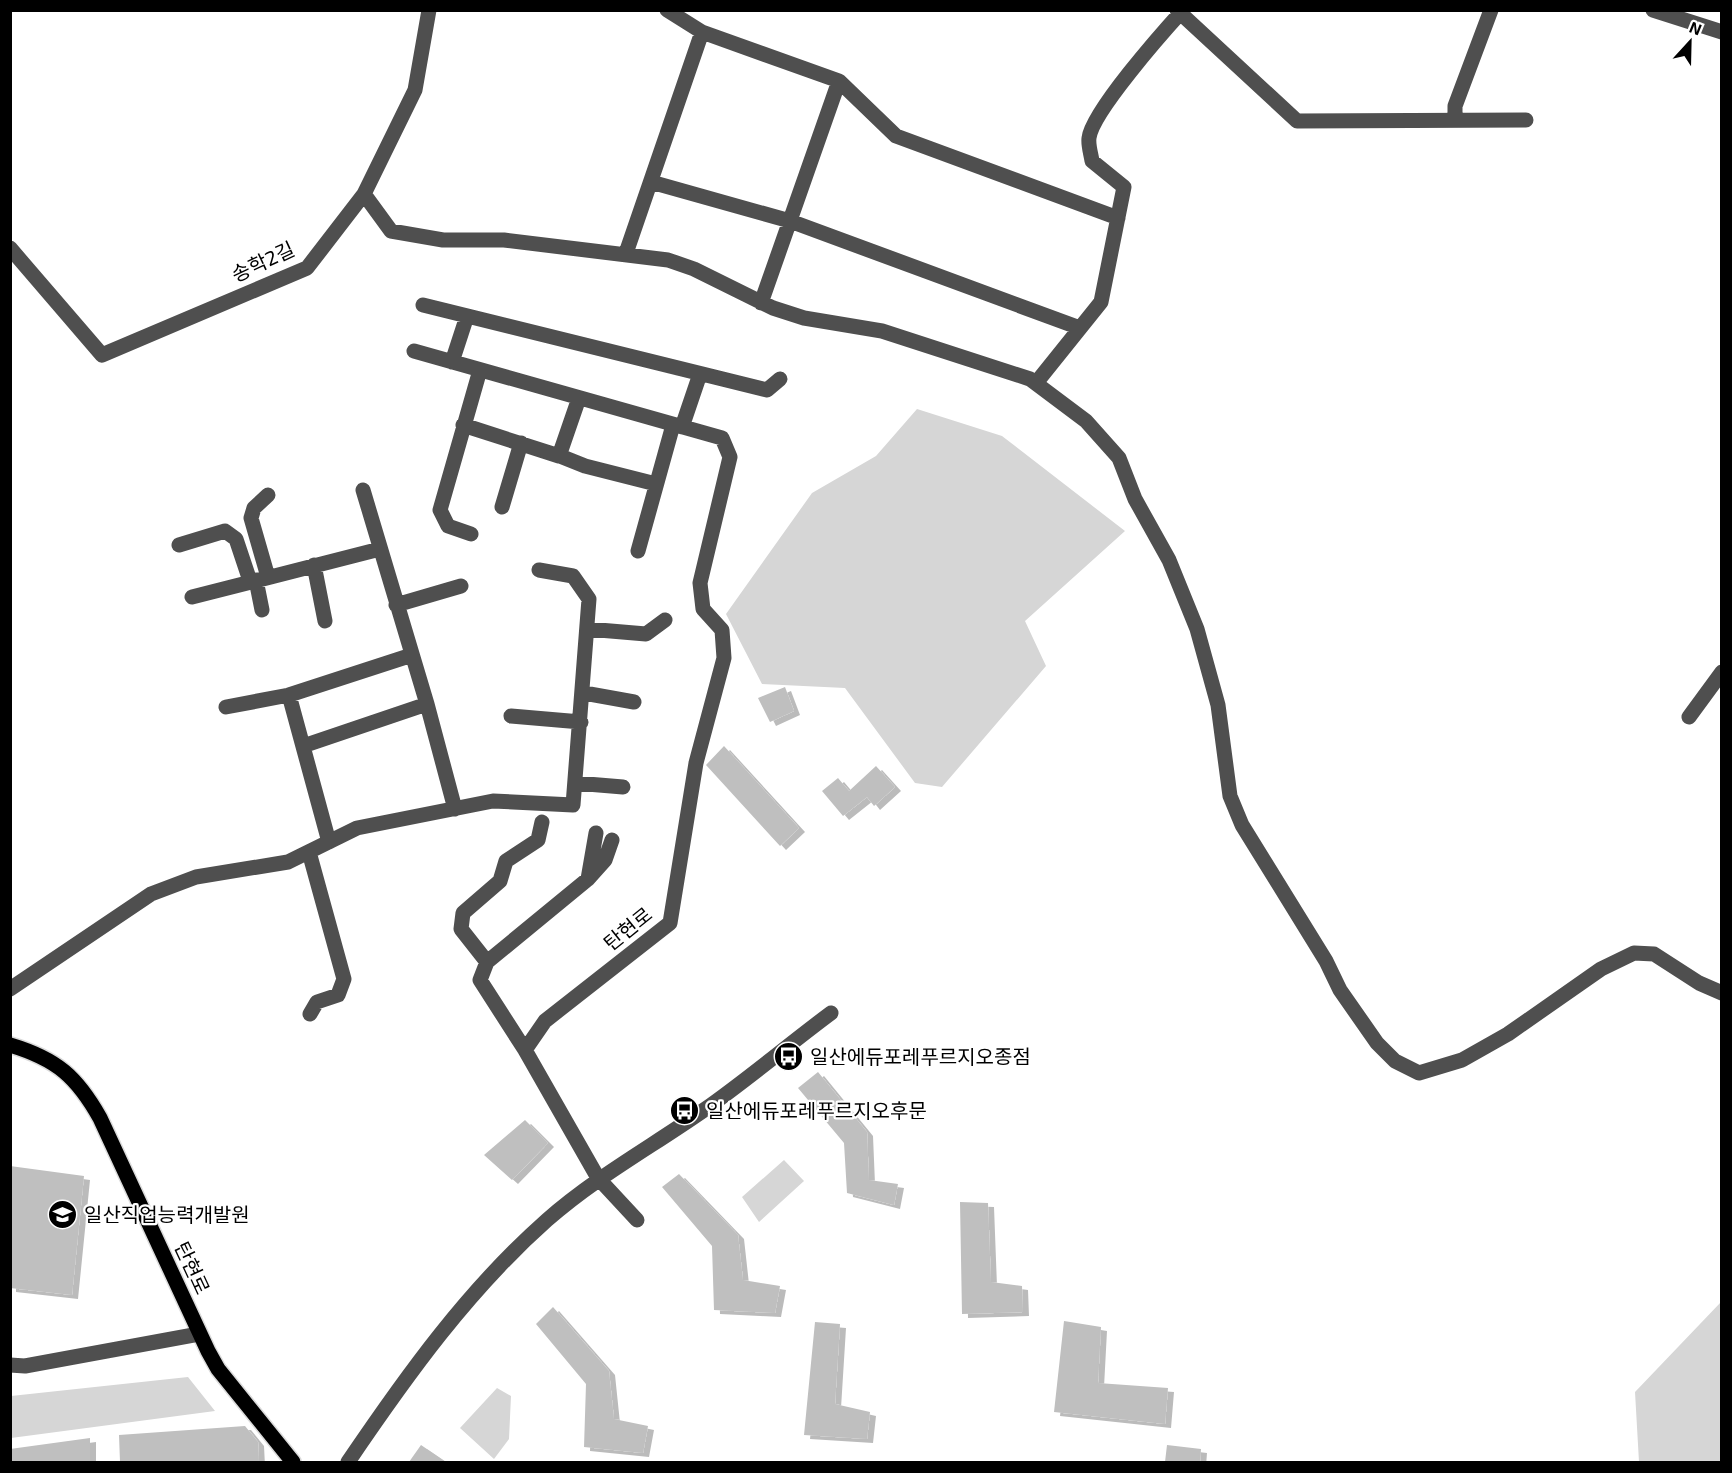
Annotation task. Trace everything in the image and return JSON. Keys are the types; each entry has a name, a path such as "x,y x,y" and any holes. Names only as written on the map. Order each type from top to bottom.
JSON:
{"main road":[{"name":"탄현로","path":"10,1046 65,1070 84,1089 100,1118 199,1334 218,1369 293,1462"}],"street":[{"name":"송학2길","path":"10,248 102,355 307,268 364,194 415,90 429,10"},
{"path":"666,10 702,32 840,81 896,136 1118,218"},
{"path":"1455,120 1455,106 1491,10"},
{"path":"1653,10 1722,32"},
{"path":"1036,383 1101,302 1124,187 1092,161 1089,137 1108,101 1180,12 1297,121 1526,120"},
{"path":"626,253 702,32"},
{"path":"761,303 840,81"},
{"path":"651,182 790,222 1080,328"},
{"path":"364,194 391,231 443,240 504,240 626,253 668,260 694,269 761,303 804,318 882,331 1030,379 1086,421 1119,458 1135,499 1169,560 1197,629 1218,705 1230,796 1242,825 1326,961 1340,990 1377,1043 1395,1061 1419,1073 1462,1060 1508,1034 1601,969 1634,953 1654,954 1699,983 1722,993"},
{"path":"423,305 767,390 780,379"},
{"path":"452,362 467,316"},
{"path":"414,351 678,426"},
{"path":"471,534 448,526 440,510 480,370"},
{"path":"638,551 657,484 699,374"},
{"path":"555,454 559,456 579,398"},
{"path":"463,425 555,454 585,466 657,484"},
{"name":"탄현로","path":"525,1050 545,1021 670,923 696,763 724,658 722,630 704,609 700,583 730,457 722,438 678,426"},
{"path":"502,507 521,443"},
{"path":"363,490 427,704 455,809"},
{"path":"262,610 251,518 254,508 268,495"},
{"path":"179,545 225,531 236,539 258,579"},
{"path":"192,597 380,549"},
{"path":"314,565 324,621"},
{"path":"10,989 151,894 196,877 288,862 357,828 493,801 573,805 584,693 589,599 573,576 539,570"},
{"path":"396,605 461,586"},
{"path":"587,629 646,634 665,620"},
{"path":"226,707 289,695 412,655"},
{"path":"1689,717 1722,672"},
{"path":"584,693 634,702"},
{"path":"289,695 329,842"},
{"path":"303,746 427,704"},
{"path":"511,716 581,722"},
{"path":"575,783 623,787"},
{"path":"487,962 461,929 463,913 500,881 506,861 538,840 542,822"},
{"path":"588,879 596,834"},
{"path":"612,840 605,860 588,879 487,962 480,980 525,1050 598,1178 637,1220"},
{"path":"309,852 344,979 338,994 317,1002 310,1014"},
{"path":"348,1462 436,1337 488,1279 546,1221 598,1178 704,1111 831,1013"},
{"path":"10,1365 25,1366 199,1334"}],"shaded area":[{"path":"917,409 1002,436 1125,531 1025,621 1046,666 942,787 915,783 845,688 762,684 726,614 812,493 876,456"},
{"path":"784,1160 804,1181 759,1222 742,1197"},
{"path":"1721,1302 1721,1462 1639,1462 1635,1392"},
{"path":"188,1377 215,1411 11,1438 11,1396"},
{"path":"497,1388 511,1396 509,1439 494,1459 460,1428"}],"building":[{"path":"785,687 794,711 770,722 758,698"},
{"path":"724,746 799,828 780,846 706,765"},
{"path":"876,766 895,787 874,806 867,797 843,816 822,791 838,778 849,791"},
{"path":"818,1072 867,1132 869,1180 898,1184 894,1205 847,1193 844,1143 798,1088"},
{"path":"525,1120 548,1143 512,1180 484,1155"},
{"path":"10,1166 84,1176 72,1295 10,1288"},
{"path":"679,1174 738,1235 743,1280 780,1286 775,1313 714,1310 712,1246 662,1187"},
{"path":"960,1202 988,1203 991,1282 1022,1286 1023,1312 962,1314"},
{"path":"553,1307 609,1371 614,1419 648,1426 643,1453 584,1447 586,1384 536,1324"},
{"path":"1064,1321 1101,1327 1098,1383 1168,1388 1165,1424 1054,1412"},
{"path":"815,1322 840,1324 835,1404 870,1412 867,1439 804,1435"},
{"path":"245,1426 258,1442 259,1462 120,1462 119,1435"},
{"path":"90,1438 90,1462 10,1462 10,1449"},
{"path":"421,1445 446,1462 409,1462"},
{"path":"1167,1445 1201,1449 1200,1462 1165,1462"}],"place":[{"name":"일산에듀포레푸르지오종점","path":"789,1057"},
{"name":"일산에듀포레푸르지오후문","path":"685,1111"},
{"name":"일산직업능력개발원","path":"63,1215"}]}
